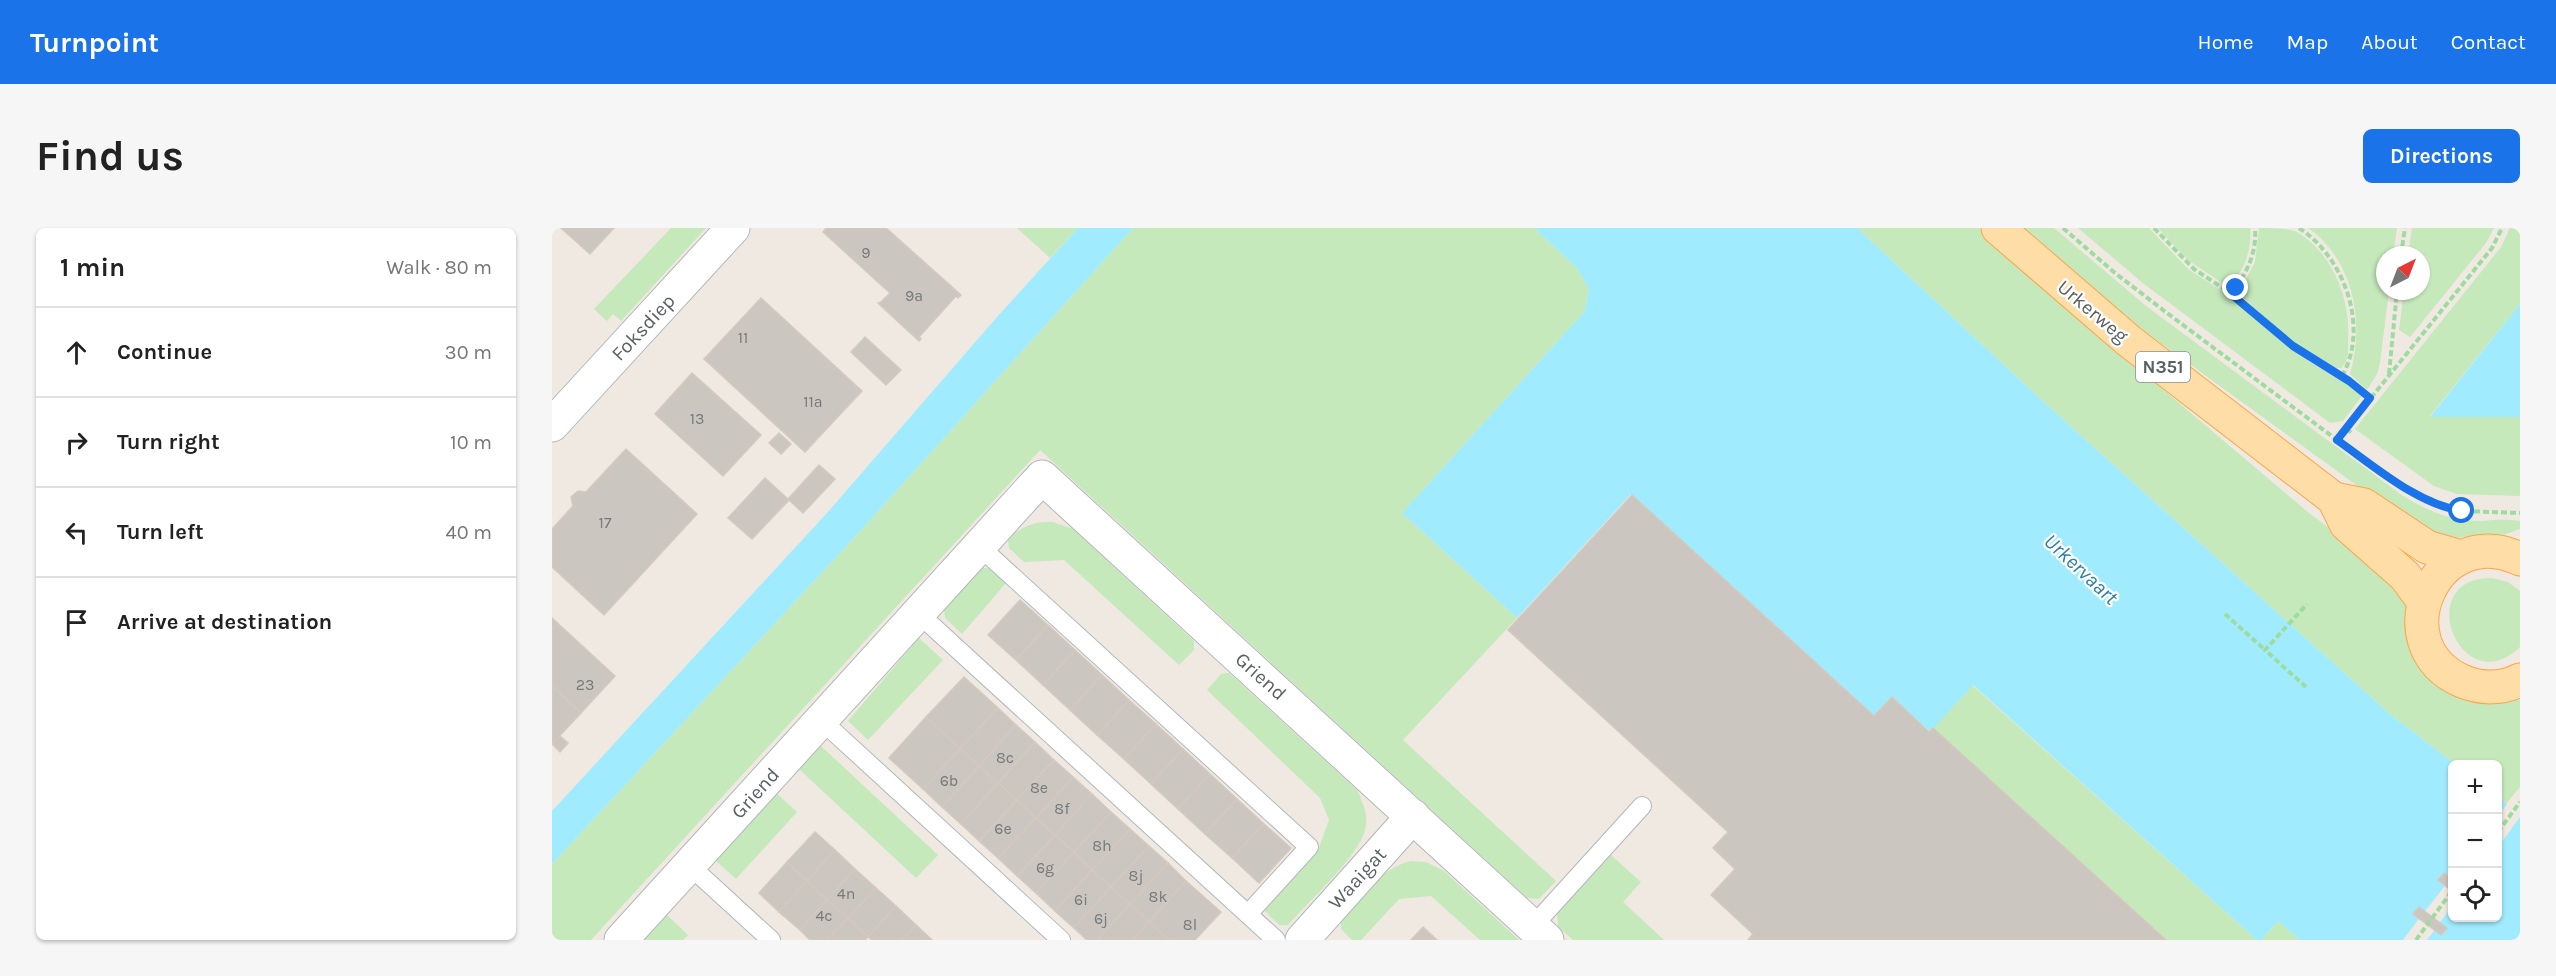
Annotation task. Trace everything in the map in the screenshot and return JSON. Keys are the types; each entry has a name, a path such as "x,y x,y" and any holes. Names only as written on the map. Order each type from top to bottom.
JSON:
{"main road":[{"name":"Urkerweg","path":"1998,228 2129,341 2334,499 2364,505 2427,547 2461,557"},
{"name":"Urkerweg","path":"2334,499 2346,524 2405,576 2424,602"},
{"name":"N351","path":"2519,681 2499,686 2480,686 2456,678 2437,662 2425,640 2422,614 2424,602 2438,575 2461,557 2489,551 2504,553 2520,559"}],"street":[{"name":"Foksdiep","path":"552,425 733,228"},
{"name":"Griend","path":"621,940 1042,477 1540,933"},
{"name":"Waaigat","path":"1302,940 1413,816"}],"lane":[{"path":"980,546 1309,847 1248,914"},
{"path":"918,613 1276,940"},
{"path":"821,720 1061,940"},
{"path":"1540,933 1642,806"},
{"path":"689,865 771,940"}],"path":[{"path":"2063,228 2123,279 2337,440 2420,497 2440,507 2462,511 2520,513"},
{"path":"2154,228 2186,261 2231,294 2307,357 2342,376 2370,398"},
{"path":"2231,294 2250,264 2254,245 2254,228"},
{"path":"2299,228 2324,248 2336,265 2349,301 2352,335 2350,363 2342,376"},
{"path":"2402,246 2404,228"},
{"path":"2337,440 2492,248 2502,228"},
{"path":"2389,374 2396,300"},
{"path":"2346,429 2352,433"},
{"path":"2265,650 2307,604"},
{"path":"2225,614 2306,687"},
{"path":"2502,826 2520,802"},
{"path":"2416,940 2448,896"}],"green space":[{"path":"671,228 706,228 621,321 613,314 607,321 594,309"},
{"path":"1017,228 1078,228 1050,258"},
{"path":"1133,228 1534,228 1577,268 1589,289 1585,311 1402,513 1517,618 1403,740 1556,881 1539,899 1527,898 1040,450 591,940 552,940 552,864 854,538"},
{"path":"1857,228 1979,228 2127,359 2309,513 2377,564 2399,588 2408,609 2410,647 2423,673 2438,687 2456,695 2520,700 2520,787 2506,804 2502,800 2502,760 2450,760 2391,715 2047,405"},
{"path":"2021,228 2054,228 2146,306 2403,496 2431,511 2461,520 2520,521 2520,529 2475,541 2474,537 2451,538 2414,527 2129,320"},
{"path":"2078,228 2149,228 2188,269 2225,293 2308,361 2348,384 2362,396 2343,421 2330,423 2144,284"},
{"path":"2158,228 2250,228 2250,244 2240,273 2230,285 2225,285 2188,260"},
{"path":"2259,228 2295,231 2320,251 2329,264 2343,294 2348,326 2347,359 2341,368 2319,360 2305,350 2240,295 2239,292 2255,262"},
{"path":"2308,228 2397,228 2394,246 2376,246 2376,300 2388,300 2380,363 2377,374 2367,390 2350,374 2356,334 2352,294 2336,257 2324,241"},
{"path":"2412,228 2494,228 2486,243 2410,337 2399,330 2403,300 2430,300 2430,246 2409,246"},
{"path":"2510,228 2520,228 2520,304 2430,416 2520,417 2520,496 2457,494 2434,486 2355,429 2501,247"},
{"path":"1040,522 1053,522 1073,529 1194,641 1194,650 1179,665 1064,560 1024,562 1009,548 1008,540 1023,528"},
{"path":"981,568 990,568 1006,583 962,634 945,618 944,610"},
{"path":"2492,578 2508,582 2520,591 2520,647 2498,660 2479,660 2464,650 2453,634 2449,614 2453,596 2467,583"},
{"path":"919,638 943,660 868,740 848,721"},
{"path":"1229,673 1357,790 1365,809 1365,830 1361,841 1343,866 1288,925 1279,925 1264,910 1317,853 1329,820 1320,798 1207,690 1221,674"},
{"path":"1972,685 2257,940 2167,940 1933,728"},
{"path":"821,746 938,855 916,878 799,769"},
{"path":"776,793 797,812 736,879 715,860"},
{"path":"1611,855 1641,882 1623,902 1664,940 1573,940 1558,927 1557,913"},
{"path":"1411,861 1426,862 1444,871 1519,940 1480,940 1431,896 1399,899 1361,940 1352,940 1341,929 1341,921 1381,877 1390,870"},
{"path":"666,914 688,935 683,940 642,940"},
{"path":"2278,921 2300,940 2261,940"}],"water":[{"path":"1078,228 1133,228 854,538 552,864 552,811 827,513 997,317"},
{"name":"Urkervaart","path":"1534,228 1857,228 2047,405 2391,715 2450,760 2448,876 2444,873 2439,880 2448,888 2448,922 2502,922 2502,800 2520,815 2520,940 2300,940 2278,921 2261,940 2257,940 1973,685 1930,732 1892,697 1874,716 1631,494 1517,618 1402,513 1585,311 1589,289 1577,268","holes":["2418,907 2447,928 2442,935 2413,914"]},
{"path":"2520,304 2520,417 2430,417"}],"pier":[{"path":"2507,804 2520,817 2502,842 2502,814"},
{"path":"2448,884 2448,911 2438,925 2423,914"},
{"path":"2421,916 2436,928 2427,940 2403,940"}],"building":[{"path":"561,228 614,228 590,254"},
{"path":"826,228 886,228 961,295 958,298 956,296 919,337 921,339 919,341 878,303 890,293 823,232"},
{"path":"761,298 862,391 805,452 704,359"},
{"path":"865,337 901,370 886,385 851,352"},
{"path":"692,373 761,435 723,476 655,414"},
{"path":"779,433 791,444 781,454 769,443"},
{"path":"626,449 697,514 604,615 552,567 552,529 573,506 571,497 578,491 586,492"},
{"path":"819,465 835,479 803,513 788,499"},
{"path":"765,478 789,500 752,539 728,518"},
{"path":"1632,495 1874,716 1892,697 1929,732 1933,728 2166,940 1748,940 1753,934 1711,895 1735,869 1713,848 1728,832 1508,630"},
{"path":"1020,600 1048,625 1016,660 988,635"},
{"path":"552,618 615,676 581,713 552,686"},
{"path":"1048,625 1075,650 1043,685 1016,660"},
{"path":"1075,650 1102,675 1070,710 1043,685"},
{"path":"1102,675 1129,700 1097,735 1070,710"},
{"path":"964,677 998,708 960,749 926,717"},
{"path":"552,686 581,713 552,744"},
{"path":"1129,700 1156,724 1124,759 1097,735"},
{"path":"998,708 1016,725 979,766 960,749"},
{"path":"926,717 960,749 923,789 889,758"},
{"path":"1156,724 1183,749 1151,784 1124,759"},
{"path":"1016,725 1035,742 998,783 979,766"},
{"path":"560,736 568,743 560,752 552,744"},
{"path":"1035,742 1054,760 1017,800 998,783"},
{"path":"960,749 979,766 942,807 923,789"},
{"path":"1183,749 1210,774 1178,809 1151,784"},
{"path":"1054,760 1073,777 1036,818 1017,800"},
{"path":"979,766 998,783 961,824 942,807"},
{"path":"1210,774 1237,799 1205,834 1178,809"},
{"path":"1073,777 1092,794 1055,835 1036,818"},
{"path":"998,783 1017,800 979,841 961,824"},
{"path":"1092,794 1111,812 1074,852 1055,835"},
{"path":"1237,799 1264,824 1232,858 1205,834"},
{"path":"1017,800 1036,818 998,858 979,841"},
{"path":"1111,812 1130,829 1092,870 1074,852"},
{"path":"1036,818 1055,835 1017,876 998,858"},
{"path":"1264,824 1291,848 1259,883 1232,858"},
{"path":"1130,829 1149,846 1111,887 1092,870"},
{"path":"815,832 835,850 807,881 787,862"},
{"path":"1055,835 1074,852 1036,893 1017,876"},
{"path":"1149,846 1168,863 1130,904 1111,887"},
{"path":"835,850 855,869 827,900 807,881"},
{"path":"1074,852 1092,870 1055,911 1036,893"},
{"path":"787,862 807,881 779,912 759,893"},
{"path":"1168,863 1186,881 1149,922 1130,904"},
{"path":"855,869 876,888 848,918 827,900"},
{"path":"1092,870 1111,887 1074,928 1055,911"},
{"path":"2444,873 2448,876 2448,888 2438,880"},
{"path":"807,881 827,900 800,930 779,912"},
{"path":"1186,881 1221,912 1195,940 1169,940 1149,922"},
{"path":"1111,887 1130,904 1097,940 1087,940 1074,928"},
{"path":"876,888 896,906 868,937 848,918"},
{"path":"827,900 848,918 827,940 810,940 800,930"},
{"path":"1130,904 1149,922 1132,940 1097,940"},
{"path":"896,906 916,925 902,940 872,940 868,937"},
{"path":"2419,907 2447,928 2441,935 2413,914"},
{"path":"848,918 868,937 865,940 827,940"},
{"path":"1149,922 1169,940 1132,940"},
{"path":"916,925 932,940 902,940"},
{"path":"1423,927 1437,940 1411,940"}],"route":[{"path":"2236,288 2231,294 2245,303 2293,346 2307,357 2349,381 2370,398 2337,440 2420,497 2440,507 2462,511"}]}
